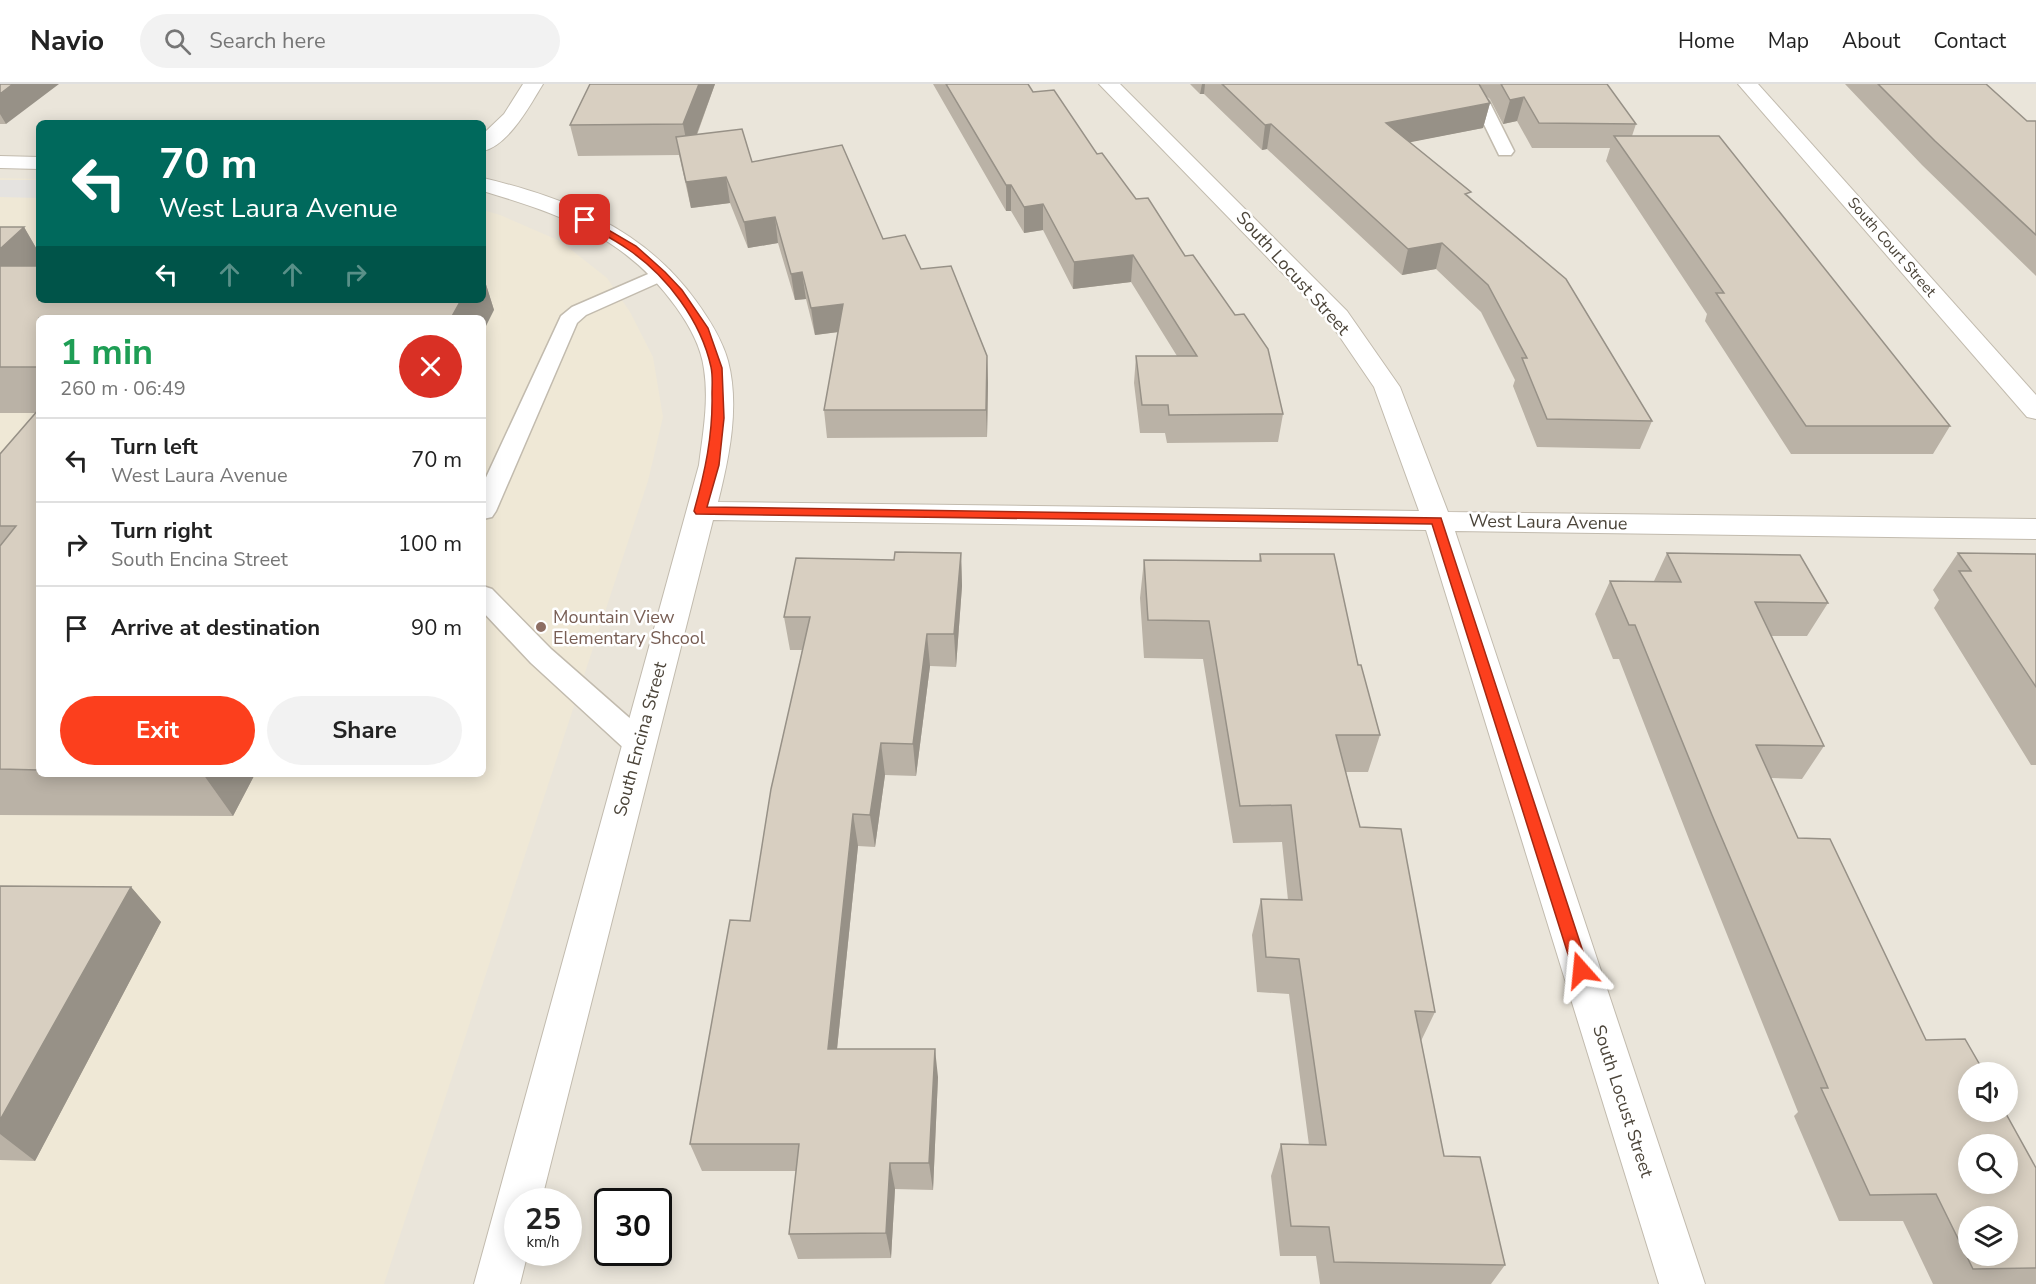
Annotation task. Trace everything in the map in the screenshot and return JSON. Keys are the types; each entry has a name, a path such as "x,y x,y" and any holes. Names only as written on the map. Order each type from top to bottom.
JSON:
{"street":[{"path":"486,142 512,118 533,84"},
{"name":"South Locust Street","path":"1109,84 1338,316 1387,387 1437,520 1682,1284"},
{"name":"South Court Street","path":"1748,84 2036,411"},
{"path":"0,162 36,163"},
{"name":"South Encina Street","path":"486,185 551,205 602,228 633,248 678,292 702,328 717,368 718,418 713,465 522,1188"},
{"name":"West Laura Avenue","path":"700,511 2036,529"},
{"name":"South Encina Street","path":"497,1284 504,1257"}],"lane":[{"path":"1456,84 1483,105 1505,151"},
{"path":"486,504 568,320 579,311 662,274"},
{"path":"486,598 541,656 639,744"}],"shaded area":[{"path":"0,84 2036,84 2036,1284 0,1284"},
{"name":"Mountain View Elementary Shcool","path":"0,178 36,179 36,303 486,303 486,211 560,241 607,278 630,312 653,357 663,417 648,481 384,1284 0,1284"},
{"path":"0,180 36,180 36,198 0,197"}],"building":[{"path":"0,84 13,84 0,94"},
{"path":"590,84 699,84 683,124 570,125"},
{"path":"946,84 1028,84 1033,92 1054,90 1097,154 1102,153 1136,199 1148,198 1185,256 1193,255 1235,315 1244,314 1268,349 1283,414 1169,415 1168,405 1142,405 1136,356 1197,356 1133,255 1074,262 1043,204 1024,207 1011,185 1006,185"},
{"path":"1222,84 1479,84 1490,103 1386,123 1471,192 1465,194 1566,279 1652,421 1547,419 1522,358 1527,358 1488,285 1442,243 1408,249 1271,124 1265,125"},
{"path":"1501,84 1607,84 1636,124 1539,123 1524,97 1510,100"},
{"path":"1878,84 1986,84 2027,121 2036,121 2036,235 1935,141"},
{"path":"742,129 752,162 842,145 883,239 905,235 921,269 951,266 987,356 986,410 824,410 843,304 811,308 802,272 791,274 775,217 744,222 726,177 686,182 676,137"},
{"path":"1614,136 1719,136 1950,426 1806,426 1716,293 1724,293"},
{"path":"0,227 24,227 0,249"},
{"path":"0,266 36,266 36,303 459,303 453,315 36,315 36,367 0,367"},
{"path":"36,412 36,770 0,769 0,546 16,526 0,526 0,454"},
{"path":"895,552 961,553 954,634 927,634 913,744 881,743 870,815 853,814 828,1049 935,1049 929,1163 890,1163 886,1233 789,1234 799,1144 690,1144 730,920 750,921 771,789 810,617 784,617 796,558 894,560"},
{"path":"1667,553 1800,555 1828,603 1755,602 1824,746 1756,745 1798,838 1830,839 1926,1040 1965,1039 1978,1062 1958,1062 1958,1122 2011,1122 2017,1134 1958,1134 1958,1194 2018,1194 2018,1135 2036,1168 2036,1268 1973,1269 1972,1266 2018,1266 2018,1206 1958,1206 1958,1239 1936,1194 1870,1195 1821,1088 1828,1088 1712,815 1635,625 1629,625 1610,581 1681,582"},
{"path":"1958,553 2036,554 2036,687 1959,571 1971,571"},
{"path":"1260,554 1334,554 1358,665 1361,665 1380,735 1336,735 1360,827 1401,829 1435,1012 1415,1011 1444,1156 1480,1157 1505,1265 1334,1262 1329,1227 1291,1226 1281,1144 1326,1145 1299,959 1266,957 1261,899 1302,900 1291,805 1240,806 1209,621 1148,620 1144,560 1261,561"},
{"path":"0,886 131,887 0,1120"}],"place":[{"name":"Mountain View Elementary Shcool","path":"541,627"}],"route":[{"path":"585,220 633,248 662,274 678,292 702,328 717,368 718,418 713,465 700,511 1437,520 1581,970"}]}
